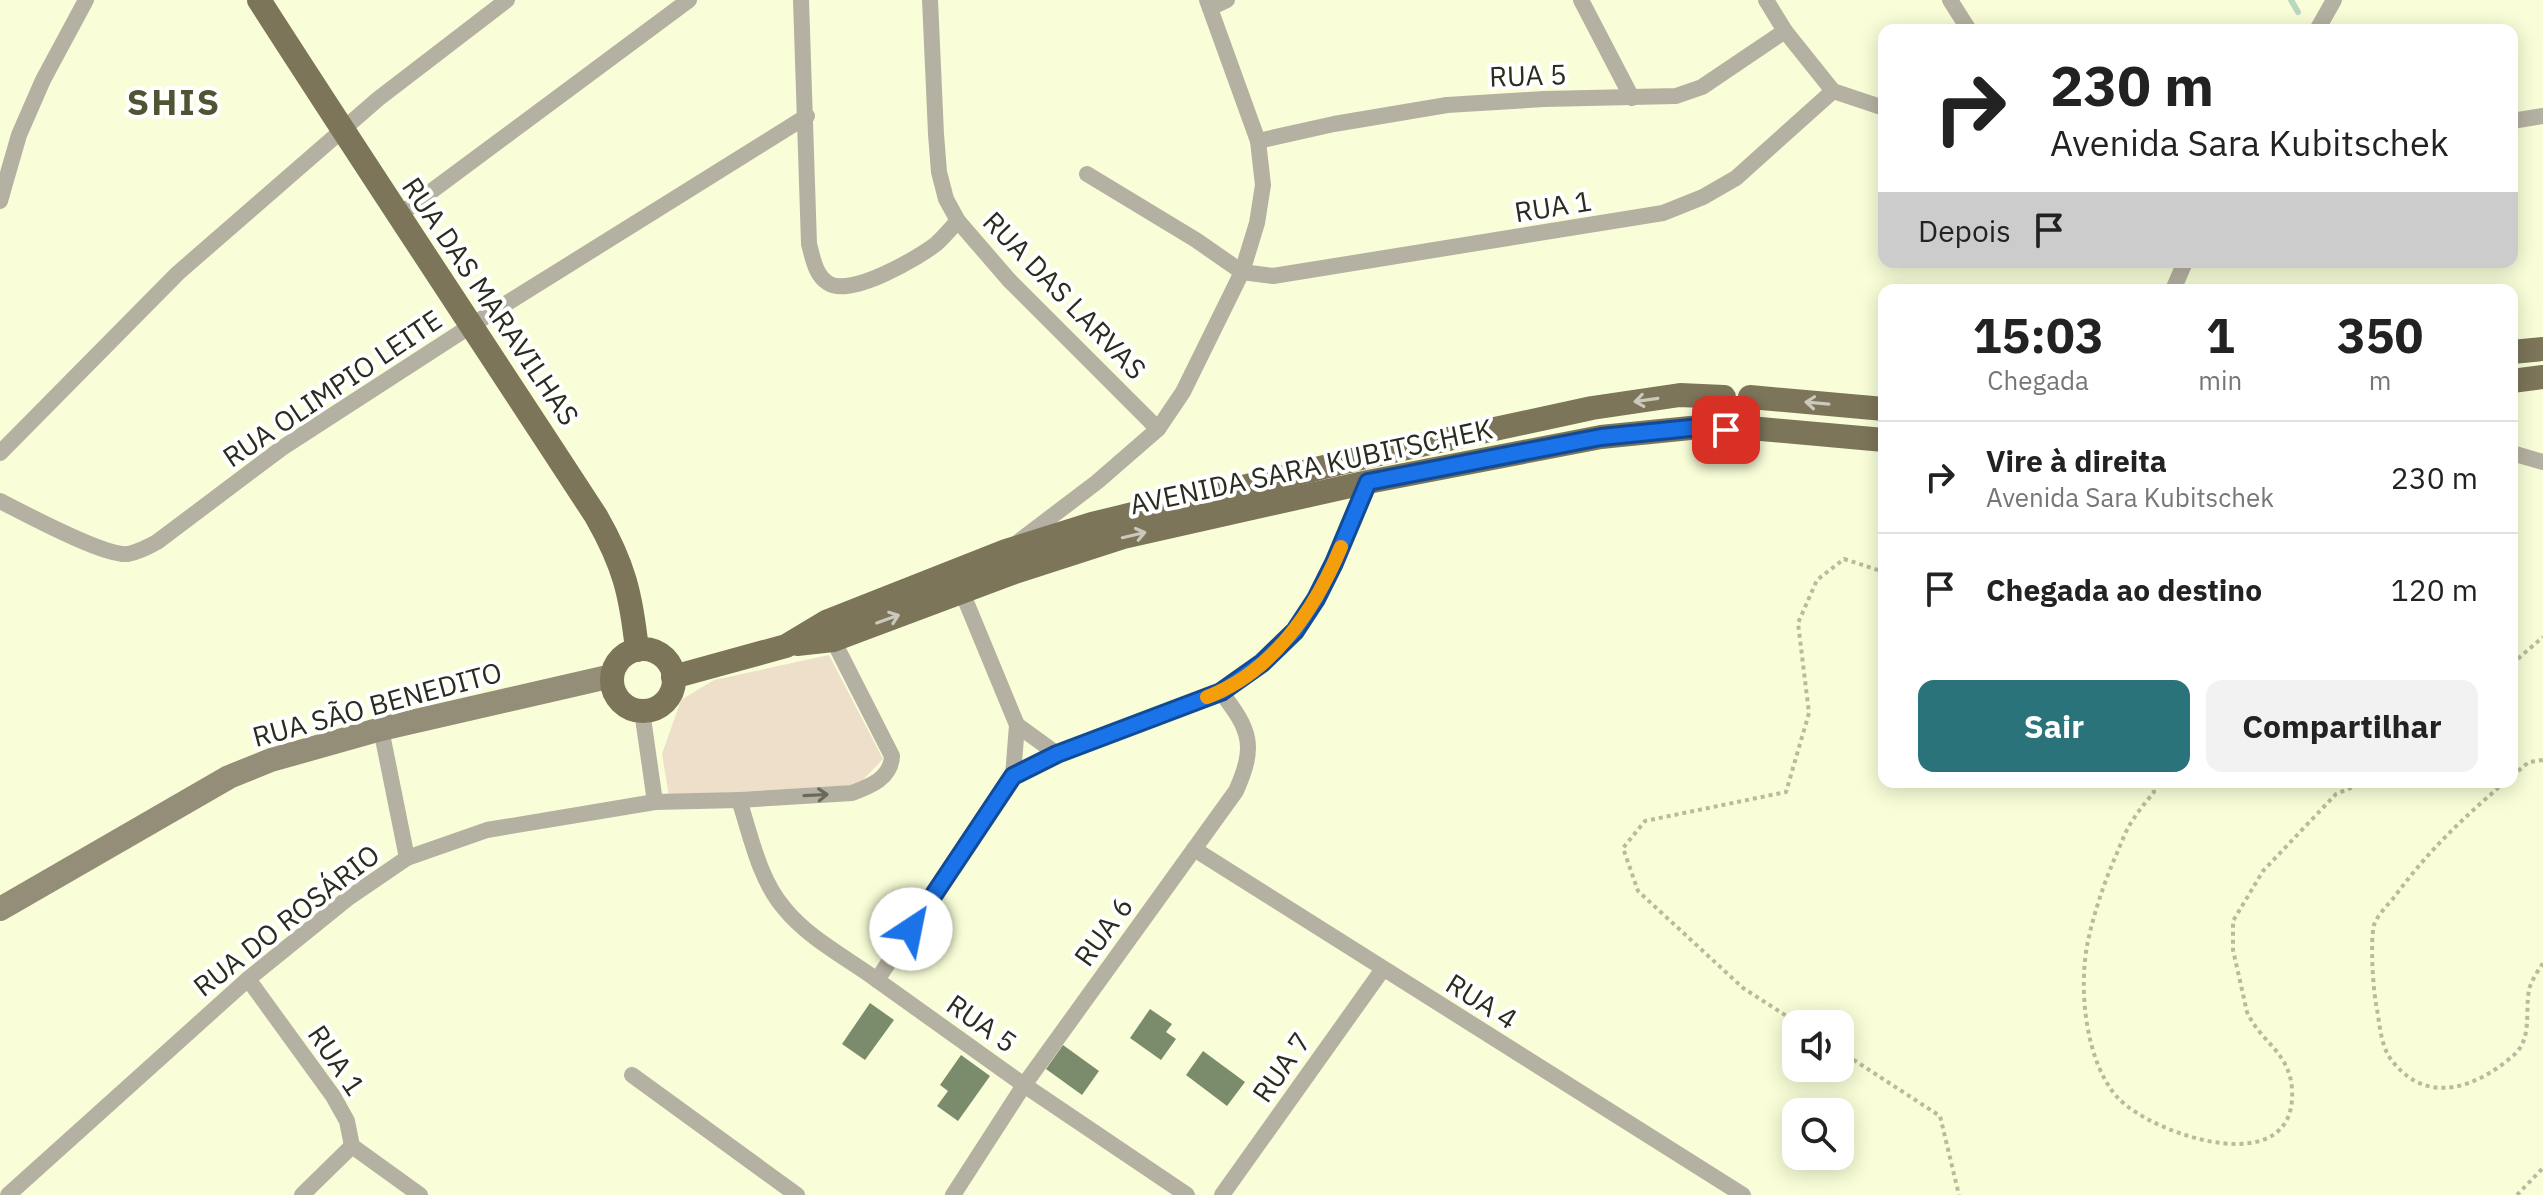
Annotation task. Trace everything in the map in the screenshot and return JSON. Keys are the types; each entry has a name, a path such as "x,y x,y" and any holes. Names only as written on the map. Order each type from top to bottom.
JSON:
{"main road":[{"name":"RUA DAS MARAVILHAS","path":"259,0 596,516 625,576 637,650"},
{"path":"2518,351 2543,349"},
{"path":"2518,380 2543,377"},
{"name":"AVENIDA SARA KUBITSCHEK","path":"786,646 833,640 957,582 1006,551 1092,524 1365,457 1562,414 1680,395 1724,397 1734,392 1750,397 1878,408"},
{"path":"1720,425 1717,407 1724,397"},
{"path":"1750,397 1756,416 1750,428"},
{"name":"AVENIDA SARA KUBITSCHEK","path":"957,582 1012,573 1123,537 1368,482 1601,437 1720,425 1734,433 1750,428 1878,439"},
{"path":"673,677 786,646 826,622 957,582"},
{"path":"637,650 657,652 665,659 673,677 671,694 665,701 659,707 642,711 623,704 616,696 612,676 620,659 637,650"}],"street":[{"path":"0,201 19,135 43,80 86,0"},
{"path":"0,453 178,273 342,129 507,0"},
{"path":"398,216 689,0"},
{"path":"801,0 809,244 814,265 828,284 839,287 852,285 890,273 937,243 958,221"},
{"name":"RUA DAS LARVAS","path":"930,0 939,172 946,199 958,221 1009,280 1158,429"},
{"path":"1006,551 1097,482 1158,429 1183,392 1242,272 1257,223 1263,185 1258,141 1208,4 1227,0"},
{"path":"1581,0 1632,98"},
{"path":"1766,0 1785,31 1833,91 1878,106"},
{"path":"1950,0 1965,24"},
{"path":"2320,24 2334,0"},
{"name":"RUA 5","path":"1258,141 1334,124 1447,105 1676,96 1702,87 1785,31"},
{"name":"RUA 1","path":"1242,272 1273,276 1663,213 1703,197 1736,178 1833,91"},
{"name":"RUA OLIMPIO LEITE","path":"0,501 86,543 125,555 142,550 282,448 472,325 807,116"},
{"path":"2518,120 2543,116"},
{"path":"1087,174 1196,240 1242,272"},
{"path":"2518,455 2543,462"},
{"path":"1013,776 1057,754 1221,692 1262,663 1295,631 1316,599 1368,482"},
{"path":"877,980 1013,776 1017,725 957,582"},
{"path":"739,800 852,793 887,775 892,766 892,756 833,640"},
{"name":"RUA SÃO BENEDITO","path":"0,909 229,777 271,760 381,729 612,676"},
{"name":"RUA 6","path":"953,1195 1024,1085 1236,791 1248,764 1249,739 1237,713 1221,692"},
{"path":"642,711 655,802"},
{"path":"1017,725 1057,754"},
{"path":"381,729 407,858"},
{"name":"RUA 5","path":"739,800 764,876 784,908 813,935 1024,1085 1187,1195"},
{"name":"RUA DO ROSÁRIO","path":"8,1195 248,979 347,899 407,858 487,830 655,802 739,800"},
{"name":"RUA 4","path":"1194,849 1743,1195"},
{"name":"RUA 7","path":"1222,1195 1383,969"},
{"name":"RUA 1","path":"248,979 333,1096 347,1121 352,1146"},
{"path":"632,1075 797,1195"},
{"path":"302,1195 352,1146 420,1195"}],"path":[{"path":"1782,1013 1743,988 1638,891 1623,848 1645,821 1786,792 1809,713 1798,623 1817,580 1844,559 1878,570"},
{"path":"2518,659 2543,637"},
{"path":"2518,771 2529,762 2543,760"},
{"path":"2153,788 2154,792 2128,828 2099,895 2087,941 2086,1022 2091,1048 2108,1083 2133,1110 2207,1141 2242,1145 2269,1139 2283,1127 2290,1109 2292,1091 2287,1063 2251,1022 2247,1012 2233,950 2233,921 2263,871 2336,794 2350,788"},
{"path":"2498,788 2456,824 2424,858 2374,924 2372,983 2384,1046 2392,1062 2411,1079 2435,1089 2443,1090 2478,1080 2522,1045 2529,990 2543,963"},
{"path":"1854,1060 1940,1116 1959,1195"},
{"path":"2517,1195 2543,1168"}],"shaded area":[{"path":"829,655 883,759 858,785 669,796 662,754 681,700 714,680"}],"building":[{"path":"870,1003 894,1020 865,1060 842,1044"},
{"path":"1150,1009 1172,1024 1166,1032 1176,1039 1161,1060 1130,1038"},
{"path":"1063,1045 1099,1071 1082,1095 1046,1069"},
{"path":"1203,1051 1245,1082 1227,1106 1186,1075"},
{"path":"961,1055 990,1076 958,1121 937,1106 948,1091 940,1085"}],"waterway":[{"path":"2291,0 2298,12"}],"slow traffic":[{"path":"1207,697 1221,692 1262,663 1295,631 1316,599 1341,547"}],"district":[{"name":"SHIS","path":"174,101"}],"route":[{"path":"911,929 1013,776 1057,754 1221,692 1262,663 1295,631 1334,563 1368,482 1601,437 1681,427 1720,425 1726,430"}]}
